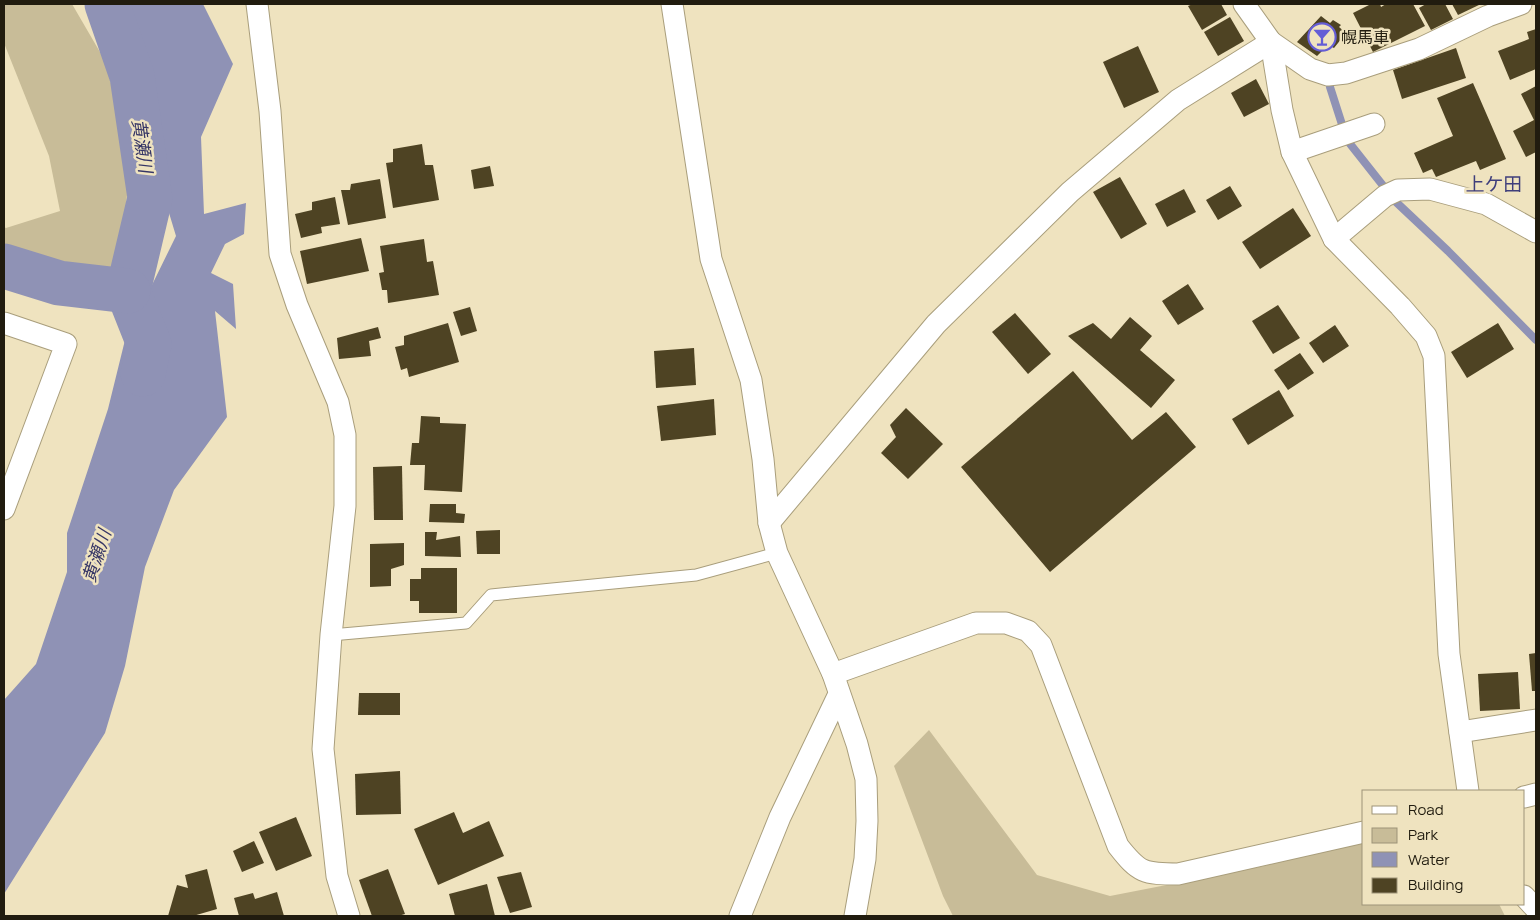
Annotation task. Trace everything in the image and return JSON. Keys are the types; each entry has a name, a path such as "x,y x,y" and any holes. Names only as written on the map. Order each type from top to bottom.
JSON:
{"street":[{"path":"257,4 270,111 280,254 297,305 338,402 345,435 345,506 331,635 323,749 337,876 349,916"},
{"path":"672,4 711,260 751,380 763,459 769,523 777,553 833,674 857,744 866,779 867,821 865,859 855,916"},
{"path":"1244,4 1271,42 1310,70 1328,75 1346,73 1418,48 1488,16 1521,4"},
{"path":"769,523 936,324 1070,192 1178,100 1271,42"},
{"path":"1271,42 1282,110 1292,152 1334,239 1400,306 1426,336 1434,356 1449,654 1468,790"},
{"path":"1292,152 1374,124"},
{"path":"1334,239 1385,196 1398,190 1430,189 1486,204 1536,232"},
{"path":"4,323 66,344 4,509"},
{"path":"833,674 976,623 1006,623 1028,631 1041,645 1118,846 1132,864 1151,874 1178,874 1362,832"},
{"path":"740,916 780,817 839,694"},
{"path":"1460,732 1536,720"},
{"path":"1525,897 1536,909"}],"lane":[{"path":"331,635 466,623 491,595 696,575 777,553"}],"green space":[{"path":"4,4 72,4 104,59 131,153 125,216 112,271 85,290 34,287 4,276 4,227 6,228 60,211 49,156 4,43"},
{"path":"929,730 1037,875 1110,896 1264,866 1362,840 1362,905 1500,905 1505,916 953,916 943,896 894,766"}],"water":[{"path":"100,4 203,4 233,64 201,137 204,214 246,203 244,234 225,244 211,273 233,284 236,329 215,311 227,417 174,490 145,567 125,666 105,733 4,894 4,700 36,664 67,572 67,533 108,409 125,340 176,236 136,104 120,43"}],"building":[{"path":"1193,4 1221,4 1227,15 1202,30 1188,6"},
{"path":"1371,4 1380,4 1381,7 1386,4 1413,4 1425,26 1373,52 1353,13"},
{"path":"1426,4 1445,4 1453,19 1431,30 1419,8"},
{"path":"1452,4 1481,4 1458,15"},
{"path":"1321,16 1330,23 1333,20 1341,25 1339,27 1346,33 1334,48 1328,45 1317,56 1297,42"},
{"path":"1230,17 1244,41 1218,56 1204,32"},
{"path":"1536,29 1536,69 1510,80 1498,51 1529,39 1527,32"},
{"path":"1138,46 1159,92 1124,108 1103,62"},
{"path":"1456,48 1466,78 1402,99 1393,70"},
{"path":"1256,79 1269,104 1244,117 1231,93"},
{"path":"1473,83 1506,159 1480,170 1476,161 1436,177 1432,169 1423,173 1414,153 1453,136 1437,98"},
{"path":"1536,86 1536,152 1526,157 1513,131 1534,120 1521,94"},
{"path":"422,144 425,165 433,165 439,200 393,208 386,163 393,162 393,149"},
{"path":"490,166 494,186 474,189 471,170"},
{"path":"1120,177 1147,224 1121,239 1093,192"},
{"path":"380,179 386,218 348,225 341,190 350,190 351,184"},
{"path":"1230,186 1242,206 1218,220 1206,200"},
{"path":"1184,189 1196,212 1167,227 1155,204"},
{"path":"335,197 340,224 321,227 322,233 301,238 295,214 312,210 312,202"},
{"path":"1293,208 1311,236 1260,269 1242,242"},
{"path":"361,238 369,271 307,284 300,251"},
{"path":"424,239 427,262 433,261 439,295 388,303 387,290 382,290 379,273 384,272 380,246"},
{"path":"1188,284 1204,309 1178,325 1162,301"},
{"path":"1278,305 1300,338 1273,354 1252,321"},
{"path":"470,307 477,331 461,336 453,312"},
{"path":"1015,313 1051,354 1028,374 992,332"},
{"path":"1130,317 1152,336 1140,350 1175,380 1151,408 1068,336 1093,323 1111,339"},
{"path":"448,323 459,362 409,377 407,368 401,370 395,347 404,345 404,336"},
{"path":"1498,323 1514,349 1467,378 1451,352"},
{"path":"1335,325 1349,346 1323,363 1309,343"},
{"path":"378,327 381,338 369,341 371,356 339,359 337,338"},
{"path":"694,348 696,385 656,388 654,351"},
{"path":"1300,353 1314,373 1288,390 1274,370"},
{"path":"1073,371 1132,440 1166,412 1196,447 1050,572 961,467"},
{"path":"1279,390 1294,416 1248,445 1232,419"},
{"path":"714,399 716,435 661,441 657,406"},
{"path":"906,408 943,444 908,479 881,453 896,437 890,425"},
{"path":"421,416 440,417 440,423 466,424 462,492 424,490 425,465 410,465 412,443 419,443"},
{"path":"402,466 403,520 374,520 373,467"},
{"path":"430,504 456,504 456,513 465,514 464,523 429,522"},
{"path":"500,530 500,554 477,554 476,531"},
{"path":"425,532 437,532 436,540 460,536 461,557 425,556"},
{"path":"404,543 404,565 391,569 391,586 370,587 370,544"},
{"path":"421,568 457,568 457,613 419,613 419,601 410,601 410,579 421,579"},
{"path":"1536,653 1536,691 1532,691 1529,654"},
{"path":"1518,672 1520,709 1480,711 1478,674"},
{"path":"359,693 400,693 400,715 358,715"},
{"path":"400,771 401,814 356,815 355,774"},
{"path":"454,812 463,833 489,821 504,856 438,885 414,829"},
{"path":"296,817 312,856 276,871 259,832"},
{"path":"254,841 264,863 242,872 233,851"},
{"path":"207,869 217,909 193,916 168,916 177,885 188,888 185,875"},
{"path":"388,869 405,914 398,916 372,916 359,880"},
{"path":"521,872 532,907 510,913 497,877"},
{"path":"487,884 495,916 455,916 449,894"},
{"path":"277,892 284,916 239,916 234,898 253,893 255,899"}],"waterway":[{"name":"黄瀬川","path":"107,4 132,76 150,198 128,291 149,344 143,374"},
{"path":"1330,87 1347,140 1396,202 1448,251 1536,340"},
{"name":"黄瀬川","path":"4,266 59,283 128,291"}],"place":[{"name":"幌馬車","path":"1322,37"}],"district":[{"name":"上ケ田","path":"1494,184"}]}
